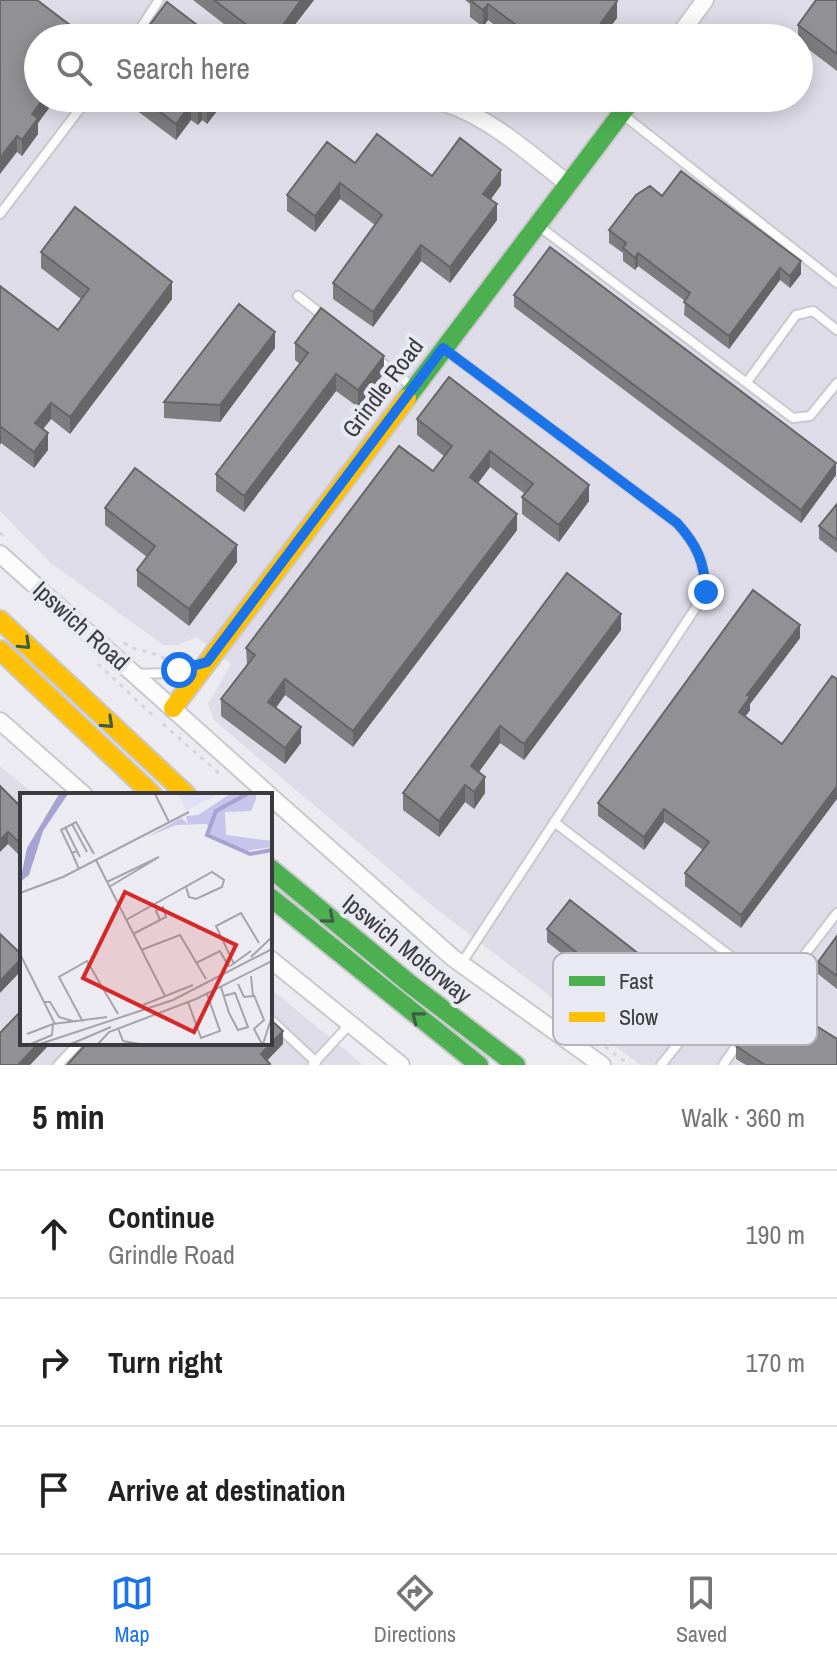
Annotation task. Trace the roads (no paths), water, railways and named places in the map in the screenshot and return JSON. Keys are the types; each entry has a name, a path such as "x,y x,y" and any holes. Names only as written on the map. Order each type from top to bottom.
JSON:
{"main road":[{"name":"Grindle Road","path":"173,708 621,114"},
{"path":"0,620 185,793"},
{"path":"0,650 151,793"},
{"name":"Ipswich Motorway","path":"272,870 478,1038 518,1065"},
{"name":"Ipswich Motorway","path":"272,899 479,1065"}],"street":[{"path":"687,24 705,0"},
{"path":"469,112 492,125 567,183"},
{"name":"Ipswich Road","path":"5,548 135,674 267,793"},
{"path":"0,721 82,793"},
{"name":"Ipswich Road","path":"272,798 461,964 553,1030"},
{"path":"272,961 401,1065"},
{"name":"Ipswich Road","path":"574,1045 602,1065"}],"lane":[{"path":"143,24 159,0"},
{"path":"0,214 77,112"},
{"path":"621,114 837,283"},
{"path":"536,224 793,418 810,416 837,383"},
{"path":"298,296 333,323"},
{"path":"747,382 796,315 813,311 837,330"},
{"path":"443,348 677,523 695,543 704,564 706,592 461,964"},
{"path":"367,351 413,387"},
{"path":"135,674 170,673 207,662"},
{"path":"554,822 726,953"},
{"path":"805,953 837,913"},
{"path":"272,1021 314,1063 349,1025"},
{"path":"58,1065 77,1045"},
{"path":"661,1065 677,1045"},
{"path":"723,1065 737,1045"}]}
